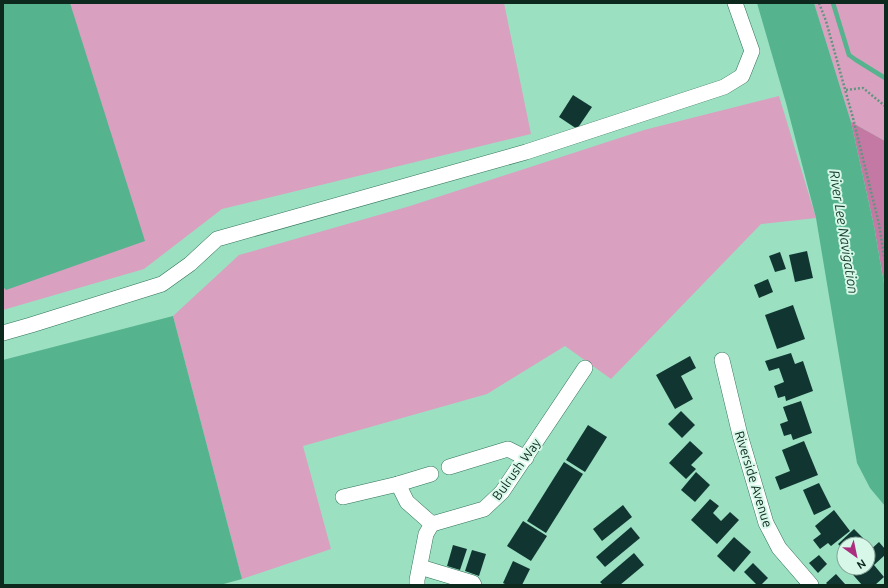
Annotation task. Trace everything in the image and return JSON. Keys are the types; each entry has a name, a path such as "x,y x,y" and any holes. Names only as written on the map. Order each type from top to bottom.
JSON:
{"street":[{"path":"3,333 31,326 162,284 190,264 217,239 526,152 724,87 742,76 752,51 735,3"},
{"name":"Riverside Avenue","path":"722,360 740,435 766,523 779,548 812,585"},
{"name":"Bulrush Way","path":"432,524 484,510 502,492 585,368"},
{"path":"449,467 508,449 526,458"},
{"path":"343,497 398,484 431,474"},
{"path":"398,484 407,502 432,524 426,534 417,580 418,585"},
{"path":"420,567 473,583 474,585"}],"path":[{"path":"819,3 826,21 854,118 879,224 885,262"},
{"path":"846,90 863,88 885,106"}],"shaded area":[{"path":"3,3 504,3 531,134 222,209 144,269 3,310"},
{"path":"814,3 885,3 885,141 851,122"},
{"path":"779,96 816,218 761,224 611,379 565,346 487,394 303,446 331,549 242,579 173,316 239,255 410,206 644,130"},
{"path":"851,122 885,141 885,289 874,226"}],"water":[{"path":"3,3 70,3 145,241 6,290 3,287"},
{"name":"River Lee Navigation","path":"757,3 814,3 851,122 874,226 885,289 885,506 870,488 857,463 816,218 786,103"},
{"path":"173,316 242,579 220,585 3,585 3,360"}],"building":[{"path":"573,95 592,107 577,129 559,117"},
{"path":"807,251 813,278 795,282 789,255"},
{"path":"780,252 786,269 775,272 769,256"},
{"path":"768,279 773,292 759,298 754,285"},
{"path":"793,305 805,339 777,349 765,315"},
{"path":"791,353 795,364 803,361 813,391 786,401 785,396 778,398 774,386 784,382 779,368 769,371 765,361"},
{"path":"690,356 696,368 681,376 693,399 675,409 656,375"},
{"path":"801,401 812,433 793,440 791,434 784,436 780,424 788,421 783,407"},
{"path":"681,411 695,425 682,438 668,424"},
{"path":"588,425 607,437 585,472 566,460"},
{"path":"690,441 703,453 691,465 696,469 686,479 669,463"},
{"path":"804,441 818,475 780,490 775,477 790,471 782,450"},
{"path":"564,462 583,474 546,533 527,521"},
{"path":"696,472 710,485 695,502 681,490"},
{"path":"819,483 831,507 814,515 803,490"},
{"path":"710,499 719,506 713,513 721,521 730,512 739,520 717,544 691,520"},
{"path":"623,505 632,517 602,541 593,529"},
{"path":"834,510 850,531 844,536 836,536 836,542 831,546 828,543 820,549 813,540 821,534 815,526"},
{"path":"523,521 547,536 531,561 507,546"},
{"path":"631,527 640,538 605,567 596,557"},
{"path":"854,529 861,536 847,536"},
{"path":"734,537 751,552 734,572 717,556"},
{"path":"879,542 885,549 885,555 876,563 876,545"},
{"path":"453,545 467,549 460,570 447,566"},
{"path":"472,550 486,554 479,576 465,571"},
{"path":"634,553 644,565 620,585 603,585 600,582"},
{"path":"819,555 827,564 818,573 809,563"},
{"path":"513,561 530,569 522,585 507,585 503,583"},
{"path":"753,563 768,578 761,585 757,585 744,572"},
{"path":"876,567 884,577 875,585 862,585 854,576 876,576"},
{"path":"836,574 836,576 845,584 828,585 826,583"}],"waterway":[{"path":"833,3 849,55 885,78"}]}
